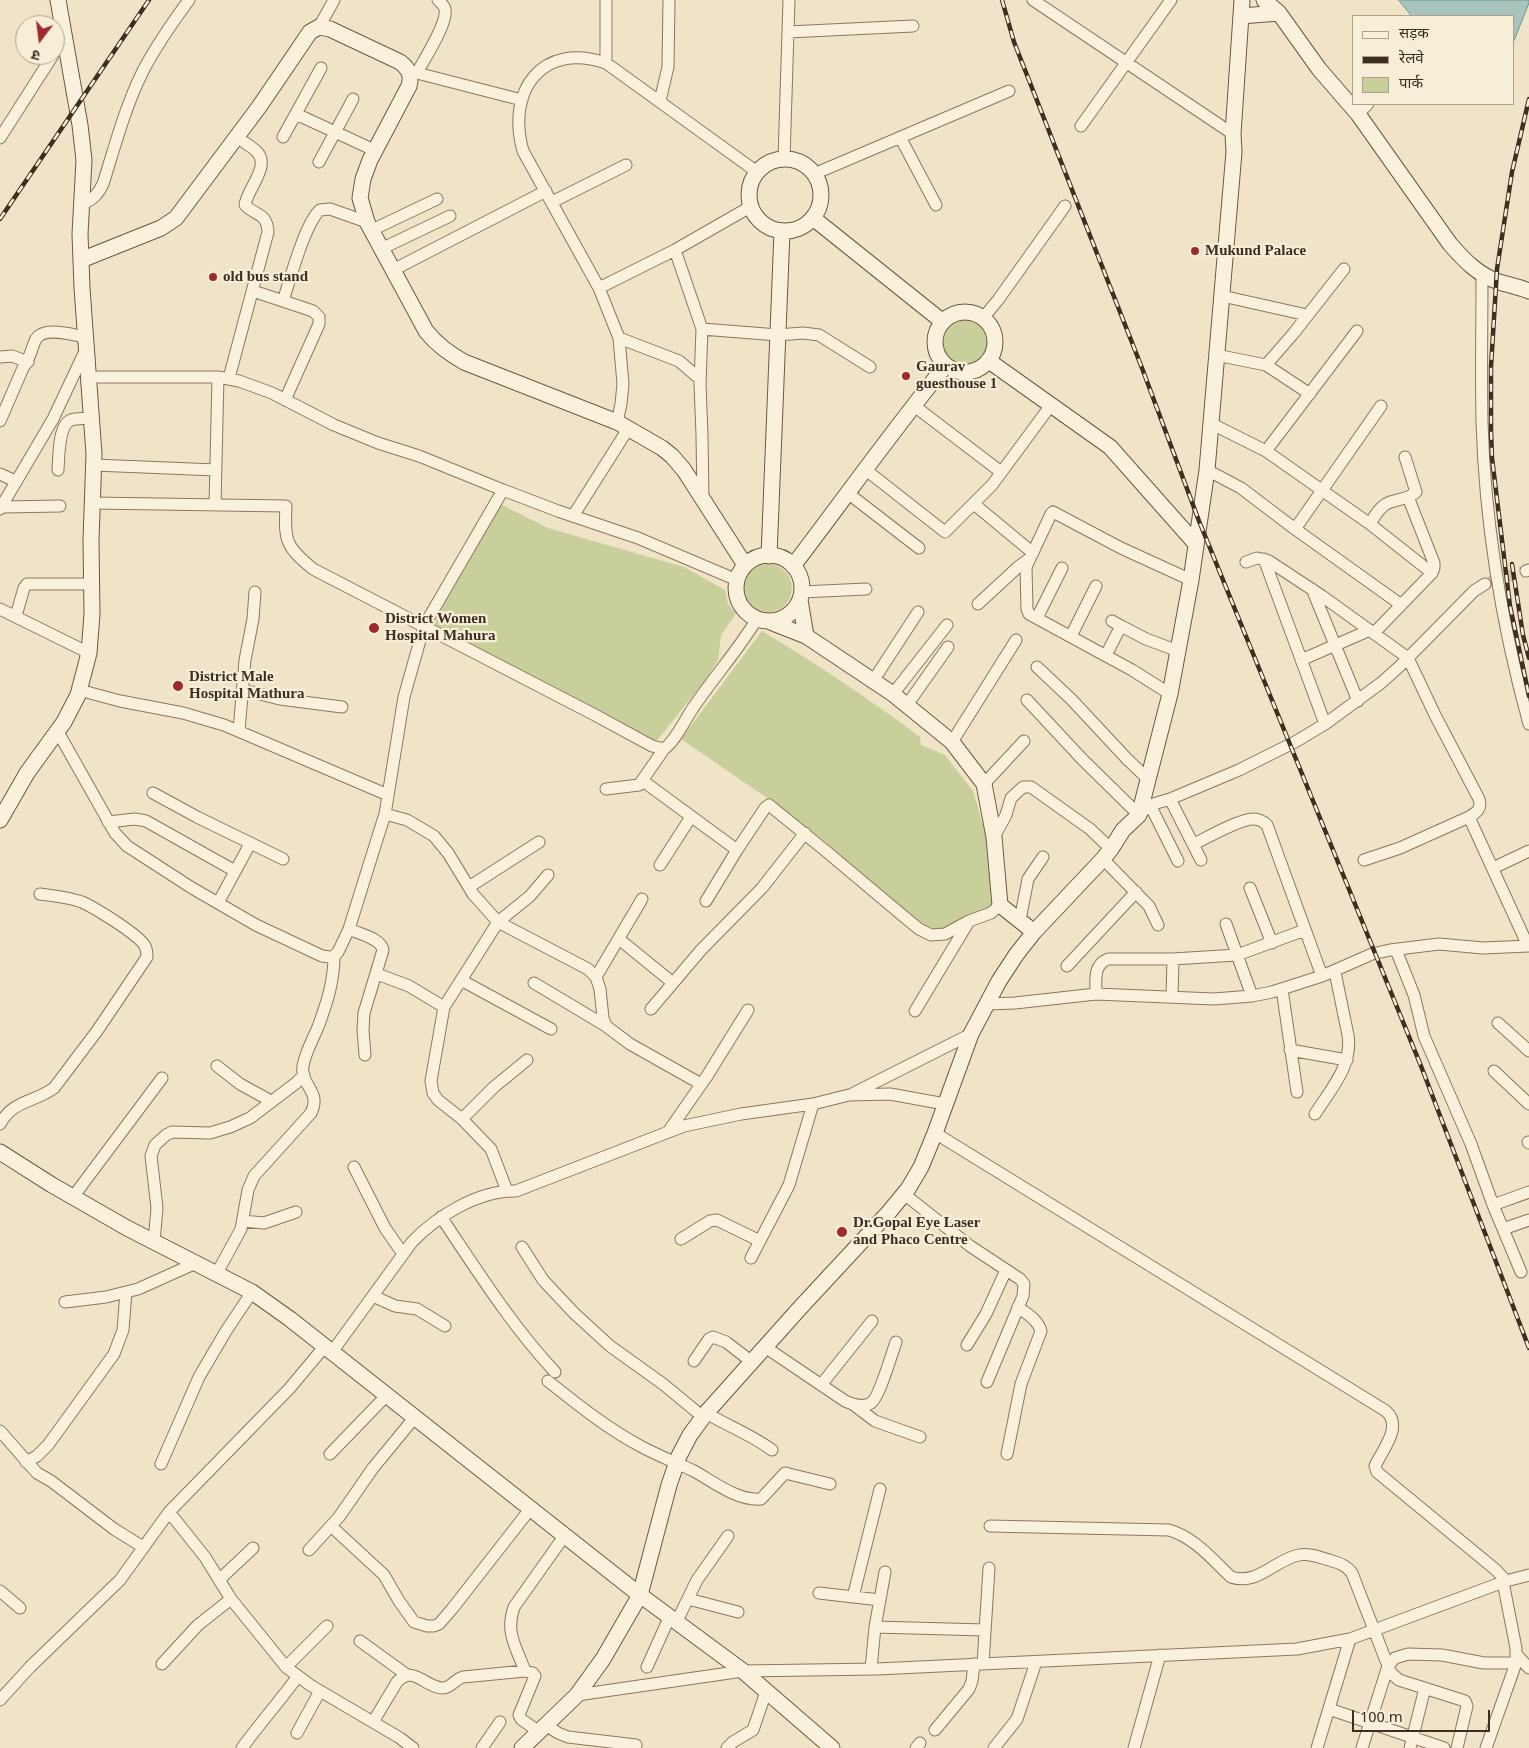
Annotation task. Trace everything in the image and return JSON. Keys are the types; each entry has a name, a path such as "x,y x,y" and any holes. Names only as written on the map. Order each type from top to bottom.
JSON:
{"street":[{"path":"58,0 60,15"},
{"path":"82,204 91,200 99,192 127,109 143,71 167,30 189,0"},
{"path":"81,260 161,228 176,218 237,137 310,32 319,27 334,0"},
{"path":"438,0 444,6 443,23 413,72 408,86 374,150 360,189 361,204 370,226 426,331 447,352 464,362 622,426 662,448 684,470 745,565"},
{"path":"606,0 606,63"},
{"path":"660,101 668,67 669,0"},
{"path":"784,159 788,0"},
{"path":"1033,0 1233,134"},
{"path":"1145,810 1149,780 1170,694 1191,580 1207,470 1234,152 1233,134 1242,0"},
{"path":"1264,0 1276,6 1319,69 1340,92 1352,101"},
{"path":"1081,126 1166,2"},
{"path":"1241,16 1276,6"},
{"path":"788,32 913,26"},
{"path":"319,27 330,29 396,60 413,72 522,100"},
{"path":"0,820 26,773 58,732 79,690 89,653 94,465 81,260 83,151 65,42"},
{"path":"572,516 622,426 621,404 623,384 619,338 599,288 523,151 519,137 519,109 525,89 531,78 552,62 590,57 606,63 757,172"},
{"path":"0,138 47,65"},
{"path":"283,137 321,68"},
{"path":"814,174 1009,91"},
{"path":"319,162 353,99"},
{"path":"1363,109 1450,244 1482,274 1497,282 1527,292"},
{"path":"296,114 374,150"},
{"path":"215,505 223,378 253,291 267,241 268,225 264,218 247,208 245,202 259,172 262,163 261,156 237,137"},
{"path":"900,138 936,205"},
{"path":"784,159 796,160 806,166 820,184 819,208 813,218 799,228 782,232 770,229 760,222 750,207 748,200 748,188 757,172 772,161 784,159"},
{"path":"552,202 626,165"},
{"path":"393,270 546,191"},
{"path":"283,301 301,246 315,214 320,210 330,209 370,226 437,199"},
{"path":"983,318 1065,206"},
{"path":"599,288 675,250 750,207"},
{"path":"383,248 450,216"},
{"path":"813,218 943,322"},
{"path":"769,556 782,232"},
{"path":"675,250 702,329 700,379 702,499"},
{"path":"1266,365 1344,269"},
{"path":"1482,274 1482,424 1492,540 1504,621 1529,724"},
{"path":"253,291 314,311 318,314 320,320 285,400"},
{"path":"1222,296 1307,316"},
{"path":"966,312 983,318 990,324 996,343 994,353 989,361 982,368 964,372 954,370 946,365 936,349 935,340 943,322 949,316 966,312"},
{"path":"702,329 778,335 803,333 819,335 870,366"},
{"path":"1266,451 1357,331"},
{"path":"0,421 23,368 28,362 37,338 43,333 50,332 86,343"},
{"path":"619,338 679,361 700,379"},
{"path":"1,508 53,419 86,343"},
{"path":"1216,355 1266,365 1310,394"},
{"path":"0,357 12,356 28,362"},
{"path":"989,361 1110,447 1196,544"},
{"path":"793,566 849,494 913,405 946,365"},
{"path":"88,377 223,378 252,385 334,425 378,443 428,460 572,516 638,538 737,580"},
{"path":"913,405 1001,472"},
{"path":"866,470 945,532 992,485 1051,405"},
{"path":"1295,530 1324,491 1381,406"},
{"path":"58,470 61,437 65,424 70,421 91,418"},
{"path":"1210,423 1266,451 1370,524 1432,573"},
{"path":"1370,524 1385,505 1408,497 1416,492 1405,457"},
{"path":"94,465 216,470"},
{"path":"1207,470 1241,488 1295,530 1400,604"},
{"path":"0,474 16,481"},
{"path":"217,1273 238,1236 243,1221 248,1190 254,1176 311,1113 314,1107 314,1096 304,1075 303,1065 328,1000 332,985 334,956 349,929 385,814 404,697 424,626 503,490"},
{"path":"849,494 919,548"},
{"path":"1301,660 1372,631 1432,573 1434,562 1408,497"},
{"path":"93,503 286,506 287,539 291,549 313,569 652,746 664,749"},
{"path":"974,504 1031,556"},
{"path":"1,508 60,506"},
{"path":"1170,694 1106,655 1029,614 1027,610 1026,567 1051,514 1056,513 1121,548 1191,580"},
{"path":"806,636 801,596 802,582 793,566 785,559 769,556 754,559 745,565 737,580 737,595 741,605 748,614 806,636 893,694 952,742 984,784 994,837 1000,905 1034,932"},
{"path":"978,604 1031,556"},
{"path":"1246,562 1257,558 1269,561 1312,589 1408,658 1435,715 1479,799 1480,808 1469,817 1400,848 1364,860"},
{"path":"1264,559 1326,724"},
{"path":"1037,618 1062,568"},
{"path":"16,616 24,588 27,584 92,584"},
{"path":"522,1748 577,1695 603,1659 640,1595 676,1463 690,1435 705,1415 765,1347 889,1212 904,1194 921,1167 971,1034 986,1004 1016,955 1034,932 1107,854 1123,830 1145,810 1239,770 1326,724 1381,683 1474,591 1485,584"},
{"path":"1070,636 1096,586"},
{"path":"801,596 866,589"},
{"path":"1312,589 1358,701"},
{"path":"239,731 245,660 253,619 255,592"},
{"path":"606,789 639,785 664,749 670,744 694,706 745,639 762,620 778,620 787,616 794,609 801,596"},
{"path":"0,609 89,653"},
{"path":"873,680 918,612"},
{"path":"1106,655 1117,623 1146,639 1178,651"},
{"path":"893,694 948,625"},
{"path":"952,742 1016,640"},
{"path":"906,704 948,647"},
{"path":"1036,667 1072,700 1126,759 1149,780"},
{"path":"79,690 120,701 183,713 224,725 388,795"},
{"path":"243,690 280,699 342,707"},
{"path":"1027,700 1082,759 1145,810 1178,861"},
{"path":"58,732 108,822 127,846 256,925 322,956 334,956"},
{"path":"984,784 1024,741"},
{"path":"643,781 737,850"},
{"path":"994,837 1006,814 1011,798 1023,787 1031,786 1090,830 1136,892 1149,906 1158,924"},
{"path":"153,792 283,860"},
{"path":"1170,799 1201,860"},
{"path":"706,900 737,850 765,808 769,805 919,929 931,935 946,934 969,921 991,913 1000,905"},
{"path":"385,814 408,820 434,836 448,853 469,887 498,922 588,969 596,977 600,989 602,1018 606,1026"},
{"path":"660,865 691,817"},
{"path":"986,1004 1015,1004 1096,994 1214,999 1252,996 1282,989 1335,972 1372,954 1439,944 1483,948 1529,946 1469,817"},
{"path":"108,822 135,819 146,821 235,872"},
{"path":"1194,844 1247,820 1259,819 1267,825 1322,976"},
{"path":"651,1009 701,950 762,888 805,833"},
{"path":"469,887 539,842"},
{"path":"218,903 250,844"},
{"path":"1493,868 1529,851"},
{"path":"1020,920 1028,879 1043,857"},
{"path":"507,1190 490,1149 462,1119 438,1100 431,1087 444,1007 498,922 530,896 548,875"},
{"path":"1250,888 1272,943"},
{"path":"1067,966 1136,892"},
{"path":"0,1124 10,1110 46,1094 54,1088 97,1031 147,957 148,952 143,942 134,934 92,907 67,898 40,894"},
{"path":"596,977 642,899"},
{"path":"915,1011 969,921"},
{"path":"1226,924 1252,996"},
{"path":"349,929 378,942 382,946 377,974 364,1013 365,1055"},
{"path":"1096,994 1096,968 1102,961 1115,958 1173,959 1237,954 1305,930"},
{"path":"619,939 673,982"},
{"path":"1396,950 1414,995 1424,1036 1471,1144 1493,1205 1521,1272"},
{"path":"1172,997 1173,959"},
{"path":"1315,1114 1345,1066 1350,1046 1335,972"},
{"path":"377,974 409,986 444,1007"},
{"path":"462,980 551,1029"},
{"path":"534,983 606,1026 630,1044 701,1084"},
{"path":"1282,989 1296,1092"},
{"path":"668,1132 748,1010"},
{"path":"1498,1023 1529,1051"},
{"path":"850,1095 971,1034"},
{"path":"1290,1050 1347,1060"},
{"path":"462,1119 494,1087 527,1060"},
{"path":"218,1066 240,1084 271,1102"},
{"path":"1494,1071 1529,1104"},
{"path":"154,1242 157,1208 151,1156 155,1145 172,1132 203,1133 230,1127 257,1114 304,1075"},
{"path":"73,1197 162,1078"},
{"path":"0,1700 30,1667 120,1580 169,1512 329,1349 373,1296 412,1242 427,1227 441,1217 469,1201 507,1190 516,1190 684,1126 741,1114 813,1104 850,1095 890,1094 945,1104"},
{"path":"751,1258 789,1185 813,1104"},
{"path":"935,1133 1392,1416 1394,1423 1393,1431 1375,1466 1377,1472 1496,1570 1504,1581 1516,1658 1486,1748"},
{"path":"0,1152 73,1197 154,1242 252,1292 415,1416 640,1595 743,1671 832,1748"},
{"path":"354,1167 385,1228 403,1254"},
{"path":"1493,1205 1529,1192"},
{"path":"904,1194 970,1246 1020,1279 1024,1284 1018,1307 987,1382"},
{"path":"243,1221 264,1223 296,1212"},
{"path":"441,1217 552,1376 600,1422 642,1447 734,1493 754,1499 761,1498 785,1473 830,1484"},
{"path":"681,1239 710,1220 717,1220 760,1241"},
{"path":"1503,1229 1529,1220"},
{"path":"522,1248 543,1280 574,1313 610,1346 705,1415 760,1441 772,1450"},
{"path":"65,1302 138,1289 196,1263"},
{"path":"966,1345 986,1314 1006,1270"},
{"path":"26,1462 37,1456 48,1445 114,1354 122,1330 126,1292"},
{"path":"160,1464 199,1377 252,1292"},
{"path":"373,1296 386,1303 416,1309 445,1326"},
{"path":"1007,1454 1021,1384 1041,1331 1035,1320 1018,1307"},
{"path":"821,1386 872,1321"},
{"path":"694,1361 712,1337 726,1342 752,1362"},
{"path":"852,1404 865,1406 874,1400 896,1342"},
{"path":"765,1347 821,1386 882,1424 920,1437"},
{"path":"330,1454 387,1395"},
{"path":"309,1550 340,1517 381,1458 415,1416"},
{"path":"0,1431 37,1473 51,1481 114,1529 143,1547"},
{"path":"853,1597 880,1489"},
{"path":"331,1526 384,1576 414,1622 434,1626 439,1624 452,1609 531,1508"},
{"path":"169,1512 205,1557 231,1599 286,1667 320,1691 400,1738 413,1748"},
{"path":"990,1526 1169,1530 1180,1533 1192,1541 1231,1577 1239,1580 1255,1577 1288,1558 1300,1555 1311,1555 1340,1563 1348,1567 1359,1590 1391,1674 1399,1680 1465,1701 1467,1706 1457,1748"},
{"path":"525,1670 510,1630 514,1606 565,1535"},
{"path":"647,1667 674,1619 688,1599 697,1580 728,1536"},
{"path":"219,1580 253,1548"},
{"path":"935,1730 969,1689 978,1664 985,1630 989,1568"},
{"path":"871,1669 875,1627 885,1572"},
{"path":"577,1695 743,1671 871,1669 1297,1649 1350,1639 1504,1581 1529,1575"},
{"path":"0,1591 20,1608"},
{"path":"819,1593 880,1600"},
{"path":"162,1664 198,1625 231,1599"},
{"path":"688,1599 738,1612"},
{"path":"286,1667 327,1626"},
{"path":"875,1627 985,1630"},
{"path":"1317,1748 1350,1639"},
{"path":"360,1641 407,1675"},
{"path":"1362,1748 1388,1666 1396,1658 1408,1654 1442,1655 1484,1663 1516,1658 1529,1668"},
{"path":"1134,1748 1160,1655"},
{"path":"994,1748 1017,1719 1036,1662"},
{"path":"373,1722 402,1676 414,1676 438,1687 445,1688 450,1687 463,1677 525,1670 533,1673 534,1676 519,1715 521,1719 568,1737 636,1745"},
{"path":"242,1748 298,1676"},
{"path":"1411,1743 1425,1688"},
{"path":"296,1733 320,1691"},
{"path":"727,1748 733,1742 753,1730 766,1692"},
{"path":"1329,1709 1370,1723 1411,1743 1444,1748"},
{"path":"482,1748 500,1722"}],"green space":[{"path":"965,319 978,323 984,329 988,342 984,355 978,361 965,365 952,361 946,355 942,342 946,329 952,323"},
{"path":"498,503 548,528 684,567 725,590 728,604 736,614 721,635 718,660 704,682 655,743 432,627"},
{"path":"763,564 773,564 782,568 788,574 791,579 791,597 782,608 773,612 763,612 754,608 748,602 744,593 744,583 748,574 754,568"},
{"path":"762,631 881,709 920,737 921,745 945,755 973,791 988,842 994,901 987,910 942,929 925,927 849,865 827,843 767,798 681,739"}],"water":[{"path":"1399,0 1529,0 1514,40 1514,15 1411,15"}],"tunnel":[{"path":"1489,582 1526,571"}],"railway":[{"path":"0,219 149,0"},
{"path":"1002,0 1014,42 1142,368 1199,521 1421,1066 1529,1348"},
{"path":"1529,99 1512,172 1497,269 1491,367 1492,458 1510,606 1529,696"},
{"path":"1512,564 1523,635 1529,658"}],"place":[{"name":"Mukund Palace","path":"1195,251"},
{"name":"old bus stand","path":"213,277"},
{"name":"Gaurav guesthouse 1","path":"906,376"},
{"name":"District Women Hospital Mahura","path":"374,628"},
{"name":"District Male Hospital Mathura","path":"178,686"},
{"name":"Dr.Gopal Eye Laser and Phaco Centre","path":"842,1232"}]}
